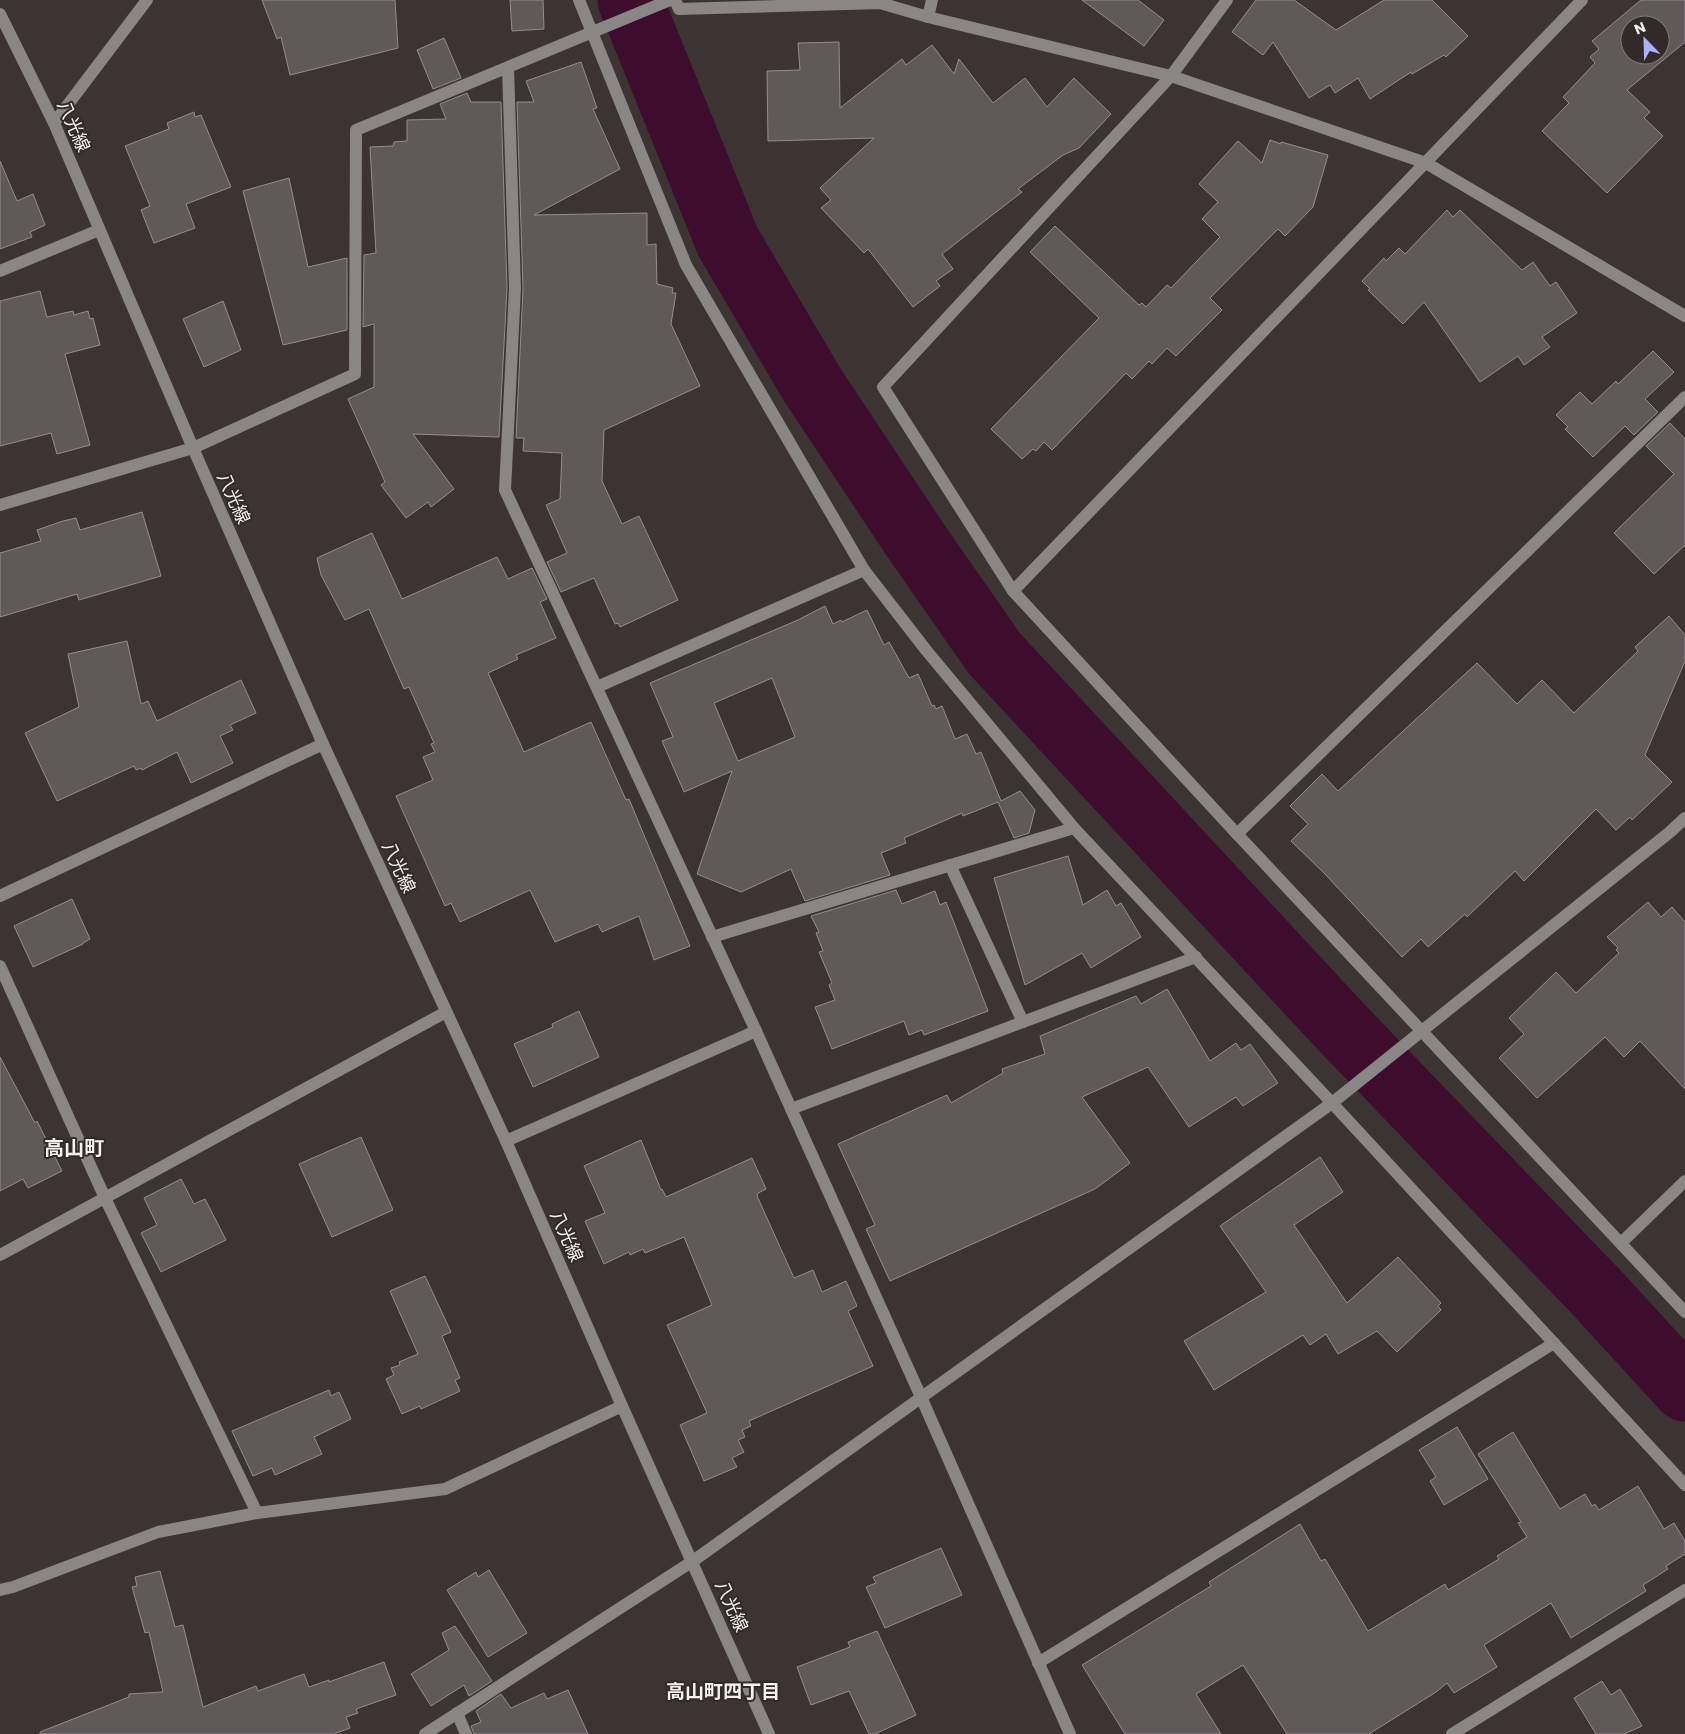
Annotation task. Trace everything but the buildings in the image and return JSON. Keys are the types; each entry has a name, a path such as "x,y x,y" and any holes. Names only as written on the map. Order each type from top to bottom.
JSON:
{"street":[{"path":"54,123 147,0"},
{"path":"579,0 686,265 864,570 926,650 1074,828 1332,1103 1685,1486"},
{"path":"0,505 193,448 355,374 356,130 670,0"},
{"path":"675,0 679,9 880,3 928,17 1171,76 1426,163 1685,316"},
{"path":"928,17 932,0"},
{"path":"1227,0 1171,76 883,387 1012,591 1685,1312"},
{"path":"1012,591 1582,0"},
{"name":"八光線","path":"0,14 54,123 193,448 324,744 506,1141 769,1734"},
{"path":"508,68 515,288 505,490 791,1109 1070,1734"},
{"path":"0,271 99,230"},
{"path":"1237,834 1685,398"},
{"path":"597,687 864,570"},
{"path":"0,896 324,744"},
{"path":"425,1734 693,1561 1332,1103 1408,1044 1685,818"},
{"path":"712,937 1074,828"},
{"path":"950,865 1023,1022"},
{"path":"791,1109 1196,957"},
{"path":"0,966 105,1198 258,1513"},
{"path":"0,1255 446,1012"},
{"path":"506,1141 756,1032"},
{"path":"1621,1243 1685,1181"},
{"path":"1038,1663 1554,1343"},
{"path":"0,1590 158,1532 258,1513 444,1489 622,1406"},
{"path":"1452,1734 1685,1590"},
{"path":"457,1713 466,1734"}],"waterway":[{"path":"630,0 728,242 813,386 916,541 994,653 1344,1030 1600,1296 1685,1389"}],"district":[{"name":"高山町","path":"74,1148"},
{"name":"高山町四丁目","path":"723,1691"}]}
